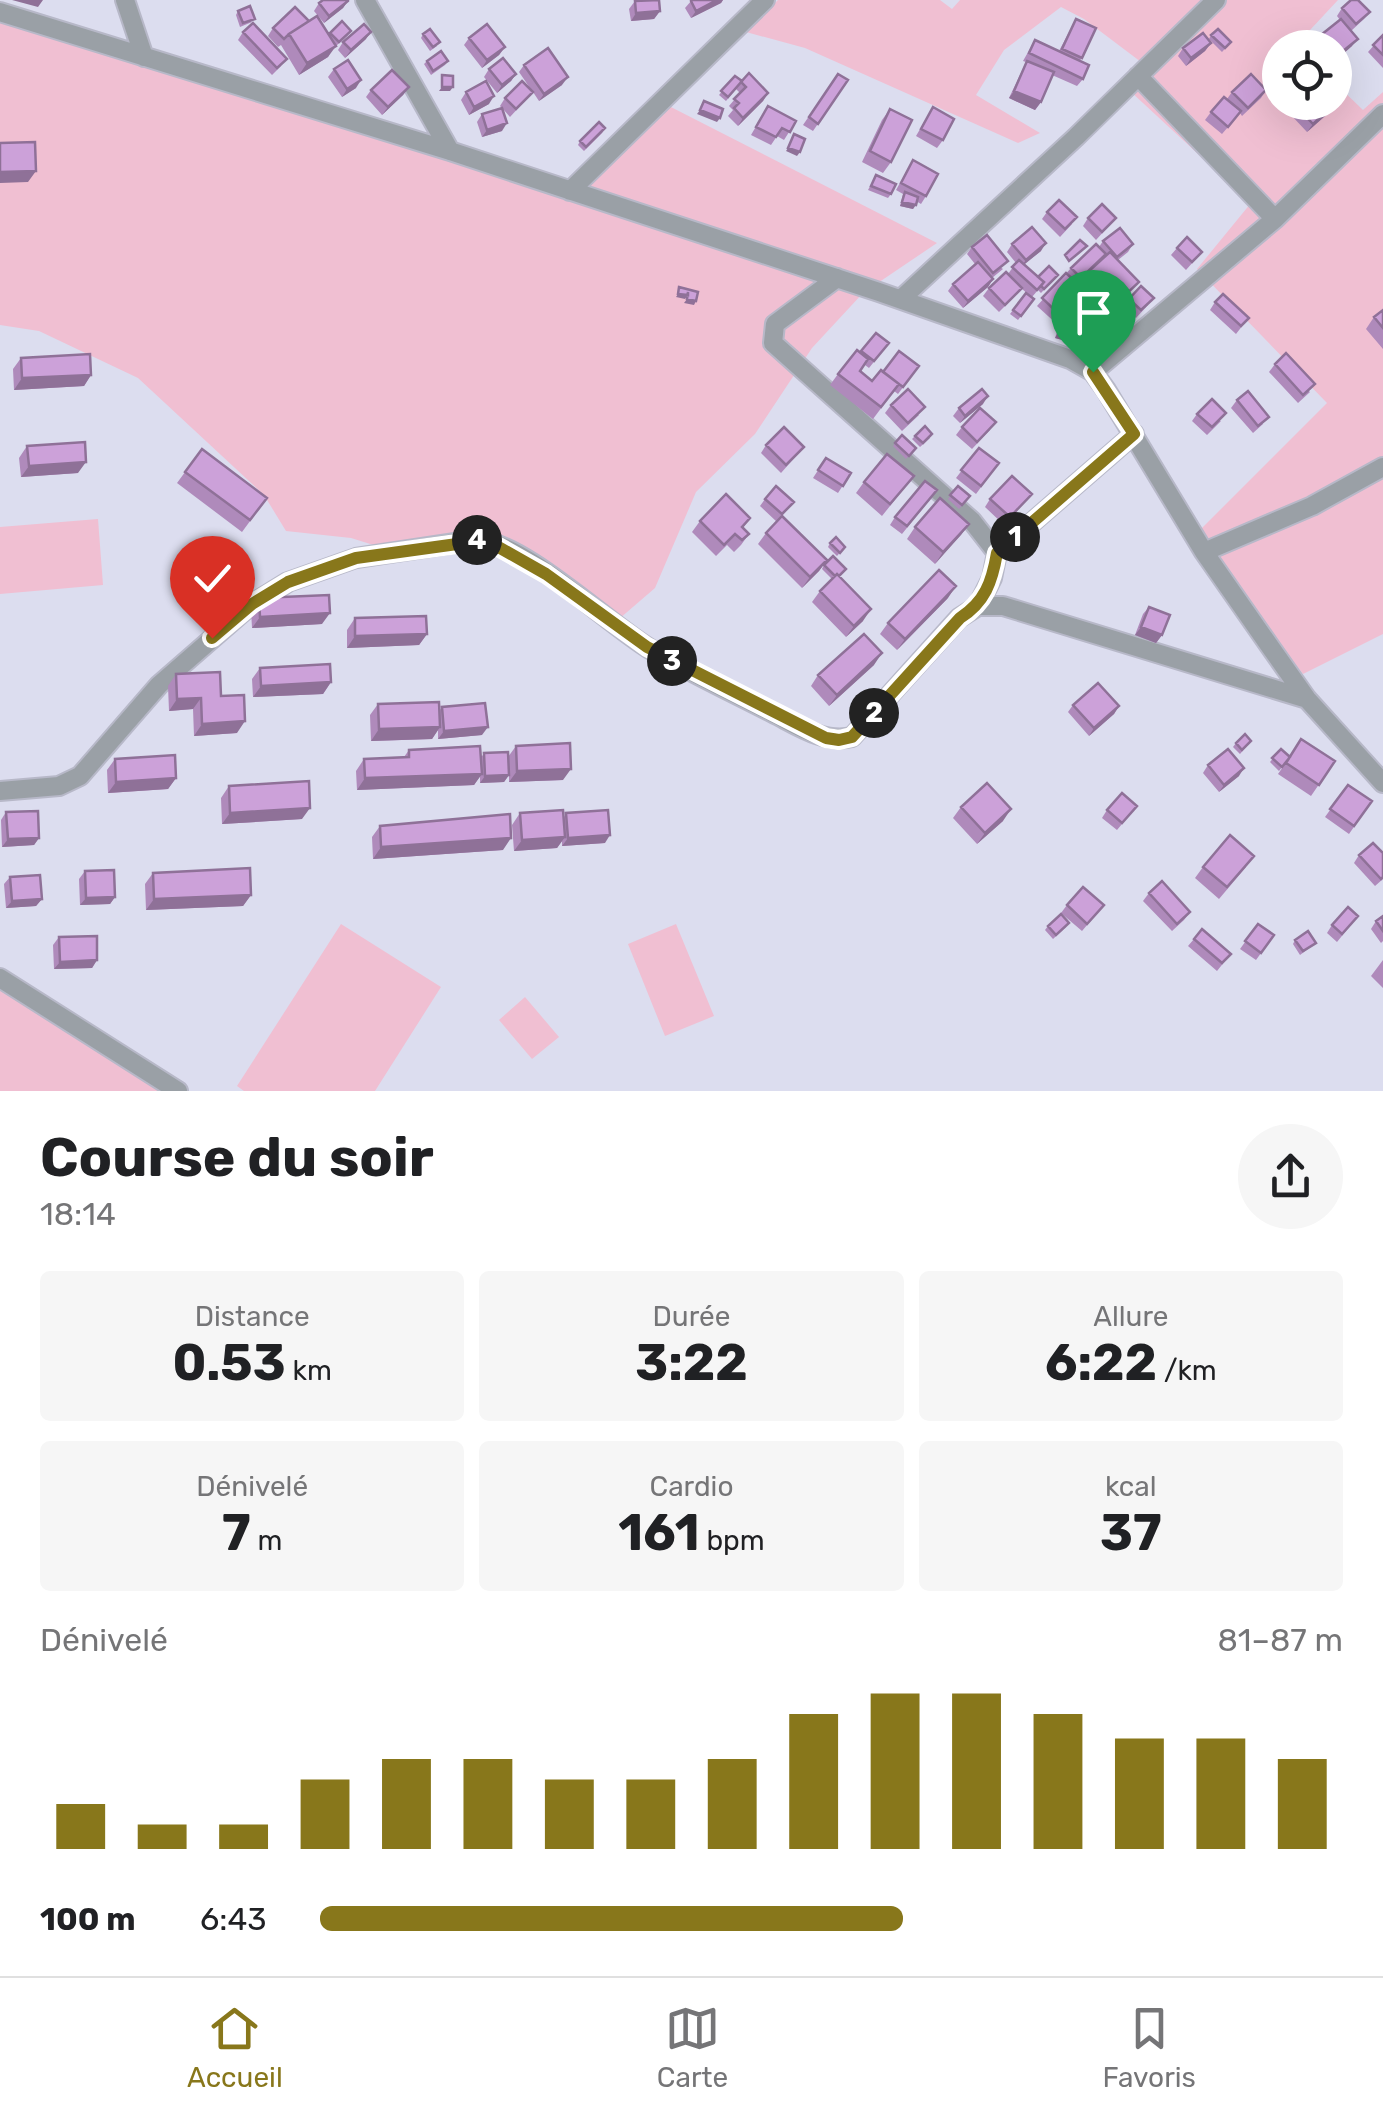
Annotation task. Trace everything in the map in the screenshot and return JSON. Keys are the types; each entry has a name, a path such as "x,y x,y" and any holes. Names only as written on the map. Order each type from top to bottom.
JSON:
{"street":[{"path":"125,0 144,57"},
{"path":"364,0 450,151"},
{"path":"570,191 766,0"},
{"path":"901,299 1216,0"},
{"path":"0,12 450,151 901,299 1070,359 1093,372 1204,552 1307,699 1383,783"},
{"path":"1138,76 1275,219"},
{"path":"1093,372 1275,219 1383,114"},
{"path":"837,278 775,324 773,343 972,521 997,553"},
{"path":"0,791 58,786 80,776 159,685 252,604 288,582 356,558 486,540 546,574 647,647 797,725 839,740 852,737 960,618 978,606 992,578 997,553 1134,434"},
{"path":"1204,552 1312,506 1383,467"},
{"path":"978,606 1003,606 1307,699"},
{"path":"0,978 166,1088"}],"shaded area":[{"path":"778,0 940,0 952,9 960,0 1338,0 1310,30 1262,30 1262,120 1352,120 1352,99 1363,110 1383,92 1383,634 1303,674 1194,536 1327,403 1197,269 1251,203 1130,91 1149,68 1084,19 1061,7 1004,50 976,95 1040,133 1018,143 805,48 746,32"},
{"path":"0,9 573,184 665,104 937,243 863,293 812,348 755,434 696,492 655,588 619,619 491,546 409,556 351,538 286,531 264,495 138,378 39,331 0,325"},
{"path":"98,519 103,585 0,594 0,527"},
{"path":"341,924 441,987 375,1091 244,1091 237,1086"},
{"path":"676,924 714,1016 665,1036 628,944"},
{"path":"0,985 166,1091 0,1091"},
{"path":"525,997 559,1037 532,1059 499,1020"}],"building":[{"path":"659,0 660,11 636,13 635,1"},
{"path":"692,0 717,0 696,11"},
{"path":"1351,0 1358,0 1370,12 1356,24 1342,8"},
{"path":"348,1 329,16 319,3"},
{"path":"250,6 255,19 243,23 238,11"},
{"path":"295,7 309,21 284,39 273,28"},
{"path":"317,16 336,46 307,63 289,34"},
{"path":"1076,19 1096,28 1082,58 1062,49"},
{"path":"1341,19 1350,30 1327,30"},
{"path":"342,21 351,31 339,42 330,33"},
{"path":"253,23 287,59 277,68 243,32"},
{"path":"364,24 371,32 351,50 343,42"},
{"path":"487,24 505,47 487,60 469,38"},
{"path":"430,29 440,42 433,47 423,34"},
{"path":"1218,29 1231,42 1225,48 1211,35"},
{"path":"1203,33 1211,43 1191,58 1183,48"},
{"path":"1383,35 1383,55 1373,45"},
{"path":"1035,40 1089,65 1083,79 1029,53"},
{"path":"548,48 568,77 544,94 524,65"},
{"path":"441,51 448,61 433,71 427,61"},
{"path":"503,58 516,74 502,85 489,69"},
{"path":"348,60 361,80 347,89 334,69"},
{"path":"1027,61 1054,72 1041,102 1014,91"},
{"path":"392,70 409,87 388,107 371,90"},
{"path":"749,73 768,93 743,118 734,108 739,103 734,99 746,87 741,82"},
{"path":"838,74 848,80 818,124 809,117"},
{"path":"1251,74 1262,86 1262,94 1248,108 1232,92"},
{"path":"442,75 453,76 453,87 442,87"},
{"path":"735,76 742,81 728,97 721,91"},
{"path":"486,81 494,96 474,107 466,92"},
{"path":"522,81 533,92 516,109 505,98"},
{"path":"1224,97 1241,111 1228,127 1211,112"},
{"path":"704,101 723,109 720,118 700,110"},
{"path":"768,106 796,121 790,132 782,128 776,137 756,127"},
{"path":"933,107 954,119 943,140 921,129"},
{"path":"502,108 507,123 487,130 482,114"},
{"path":"890,109 912,120 891,162 870,151"},
{"path":"599,122 605,128 586,147 580,141"},
{"path":"794,134 805,139 800,152 788,148"},
{"path":"35,142 36,171 0,172 0,143"},
{"path":"913,160 938,174 926,196 901,183"},
{"path":"876,175 896,184 891,194 871,186"},
{"path":"905,192 918,197 916,205 902,202"},
{"path":"1059,200 1077,217 1065,229 1047,212"},
{"path":"1102,204 1116,218 1102,232 1088,218"},
{"path":"1032,227 1046,243 1026,260 1012,244"},
{"path":"1120,228 1133,244 1117,257 1103,241"},
{"path":"987,235 1008,261 993,273 972,247"},
{"path":"1187,237 1202,252 1192,262 1177,248"},
{"path":"1080,240 1087,246 1069,261 1065,255"},
{"path":"1096,244 1106,254 1081,278 1071,268"},
{"path":"1110,252 1139,282 1123,297 1133,307 1123,316 1091,283 1096,278 1089,271"},
{"path":"1019,260 1044,282 1037,290 1012,267"},
{"path":"978,262 993,279 968,301 953,284"},
{"path":"1049,266 1058,275 1044,289 1044,282 1038,277"},
{"path":"1006,272 1022,288 1005,305 989,288"},
{"path":"1066,273 1088,293 1064,319 1042,298"},
{"path":"1141,286 1154,298 1141,310 1129,299"},
{"path":"679,287 698,292 696,301 678,294"},
{"path":"1026,293 1034,299 1021,316 1013,310"},
{"path":"1223,294 1249,318 1241,326 1215,302"},
{"path":"1089,301 1101,313 1092,322 1080,310"},
{"path":"1383,310 1383,328 1374,317"},
{"path":"1103,318 1117,330 1110,338 1096,326"},
{"path":"1063,320 1089,327 1086,338 1060,330"},
{"path":"876,333 889,343 874,361 861,351"},
{"path":"857,350 868,359 860,371 872,381 881,370 899,384 881,407 838,374"},
{"path":"899,351 919,366 903,387 883,372"},
{"path":"1286,353 1315,384 1303,395 1275,364"},
{"path":"90,354 91,375 22,378 21,358"},
{"path":"908,389 925,407 908,423 891,405"},
{"path":"982,389 988,396 965,416 959,408"},
{"path":"1248,391 1269,417 1258,426 1237,400"},
{"path":"1212,399 1226,413 1212,427 1197,414"},
{"path":"980,408 996,422 977,442 962,427"},
{"path":"925,426 932,434 923,443 915,436"},
{"path":"784,427 804,447 786,465 766,445"},
{"path":"902,435 916,448 909,456 895,443"},
{"path":"85,442 86,462 29,466 27,446"},
{"path":"979,448 999,463 981,486 961,470"},
{"path":"202,449 267,498 250,520 185,472"},
{"path":"887,454 914,476 890,504 864,482"},
{"path":"826,458 851,473 843,486 818,470"},
{"path":"1012,476 1032,494 1010,517 990,499"},
{"path":"925,481 937,490 907,526 895,517"},
{"path":"776,486 794,502 782,514 765,499"},
{"path":"958,486 970,496 962,505 950,495"},
{"path":"726,494 750,518 742,527 749,534 742,540 735,534 724,545 700,521"},
{"path":"940,498 969,524 943,552 915,527"},
{"path":"782,516 827,560 810,577 766,533"},
{"path":"836,537 845,547 840,553 830,543"},
{"path":"833,556 846,569 839,576 824,565"},
{"path":"939,570 956,586 905,639 888,623"},
{"path":"837,574 871,609 854,626 820,591"},
{"path":"329,595 330,613 260,617 259,598"},
{"path":"1149,607 1170,615 1162,635 1141,627"},
{"path":"426,616 427,634 355,636 355,618"},
{"path":"864,634 882,653 837,695 818,675"},
{"path":"330,664 331,682 261,686 260,668"},
{"path":"220,672 221,696 244,695 245,721 202,724 201,698 177,699 176,674"},
{"path":"1098,683 1119,706 1094,728 1073,705"},
{"path":"439,702 440,727 379,729 378,704"},
{"path":"485,703 488,727 444,731 442,707"},
{"path":"1245,734 1251,741 1242,750 1236,743"},
{"path":"1301,739 1335,761 1319,785 1286,763"},
{"path":"570,743 571,769 517,771 516,746"},
{"path":"480,746 482,774 365,778 364,759 409,757 409,750"},
{"path":"1228,749 1244,768 1224,785 1208,765"},
{"path":"1281,749 1290,757 1282,767 1272,758"},
{"path":"508,752 509,775 485,776 484,753"},
{"path":"175,755 176,778 116,782 115,759"},
{"path":"309,781 310,808 230,813 229,786"},
{"path":"987,783 1011,809 985,833 961,807"},
{"path":"1348,785 1372,801 1354,826 1330,809"},
{"path":"1122,793 1137,806 1122,823 1107,810"},
{"path":"563,810 565,837 522,840 520,813"},
{"path":"608,810 610,835 568,838 566,813"},
{"path":"38,811 39,838 8,839 6,812"},
{"path":"510,814 511,838 381,847 380,826"},
{"path":"1230,835 1254,856 1227,887 1203,867"},
{"path":"1373,843 1383,853 1381,879 1359,855"},
{"path":"250,868 251,895 154,899 153,873"},
{"path":"114,870 115,897 86,898 85,871"},
{"path":"40,875 42,899 12,901 10,877"},
{"path":"1162,881 1190,912 1177,924 1149,893"},
{"path":"1083,887 1104,905 1087,924 1067,905"},
{"path":"1348,907 1358,916 1342,934 1332,925"},
{"path":"1061,914 1069,923 1056,935 1048,926"},
{"path":"1258,924 1274,935 1261,953 1245,941"},
{"path":"1202,929 1231,954 1222,963 1194,939"},
{"path":"1308,931 1316,943 1303,951 1295,940"},
{"path":"97,936 97,960 60,962 59,937"}],"route":[{"path":"212,638 252,604 288,582 356,558 486,540 546,574 647,647 683,667 826,738 852,737 960,618 978,606 992,578 997,553 1134,434 1093,372"}]}
